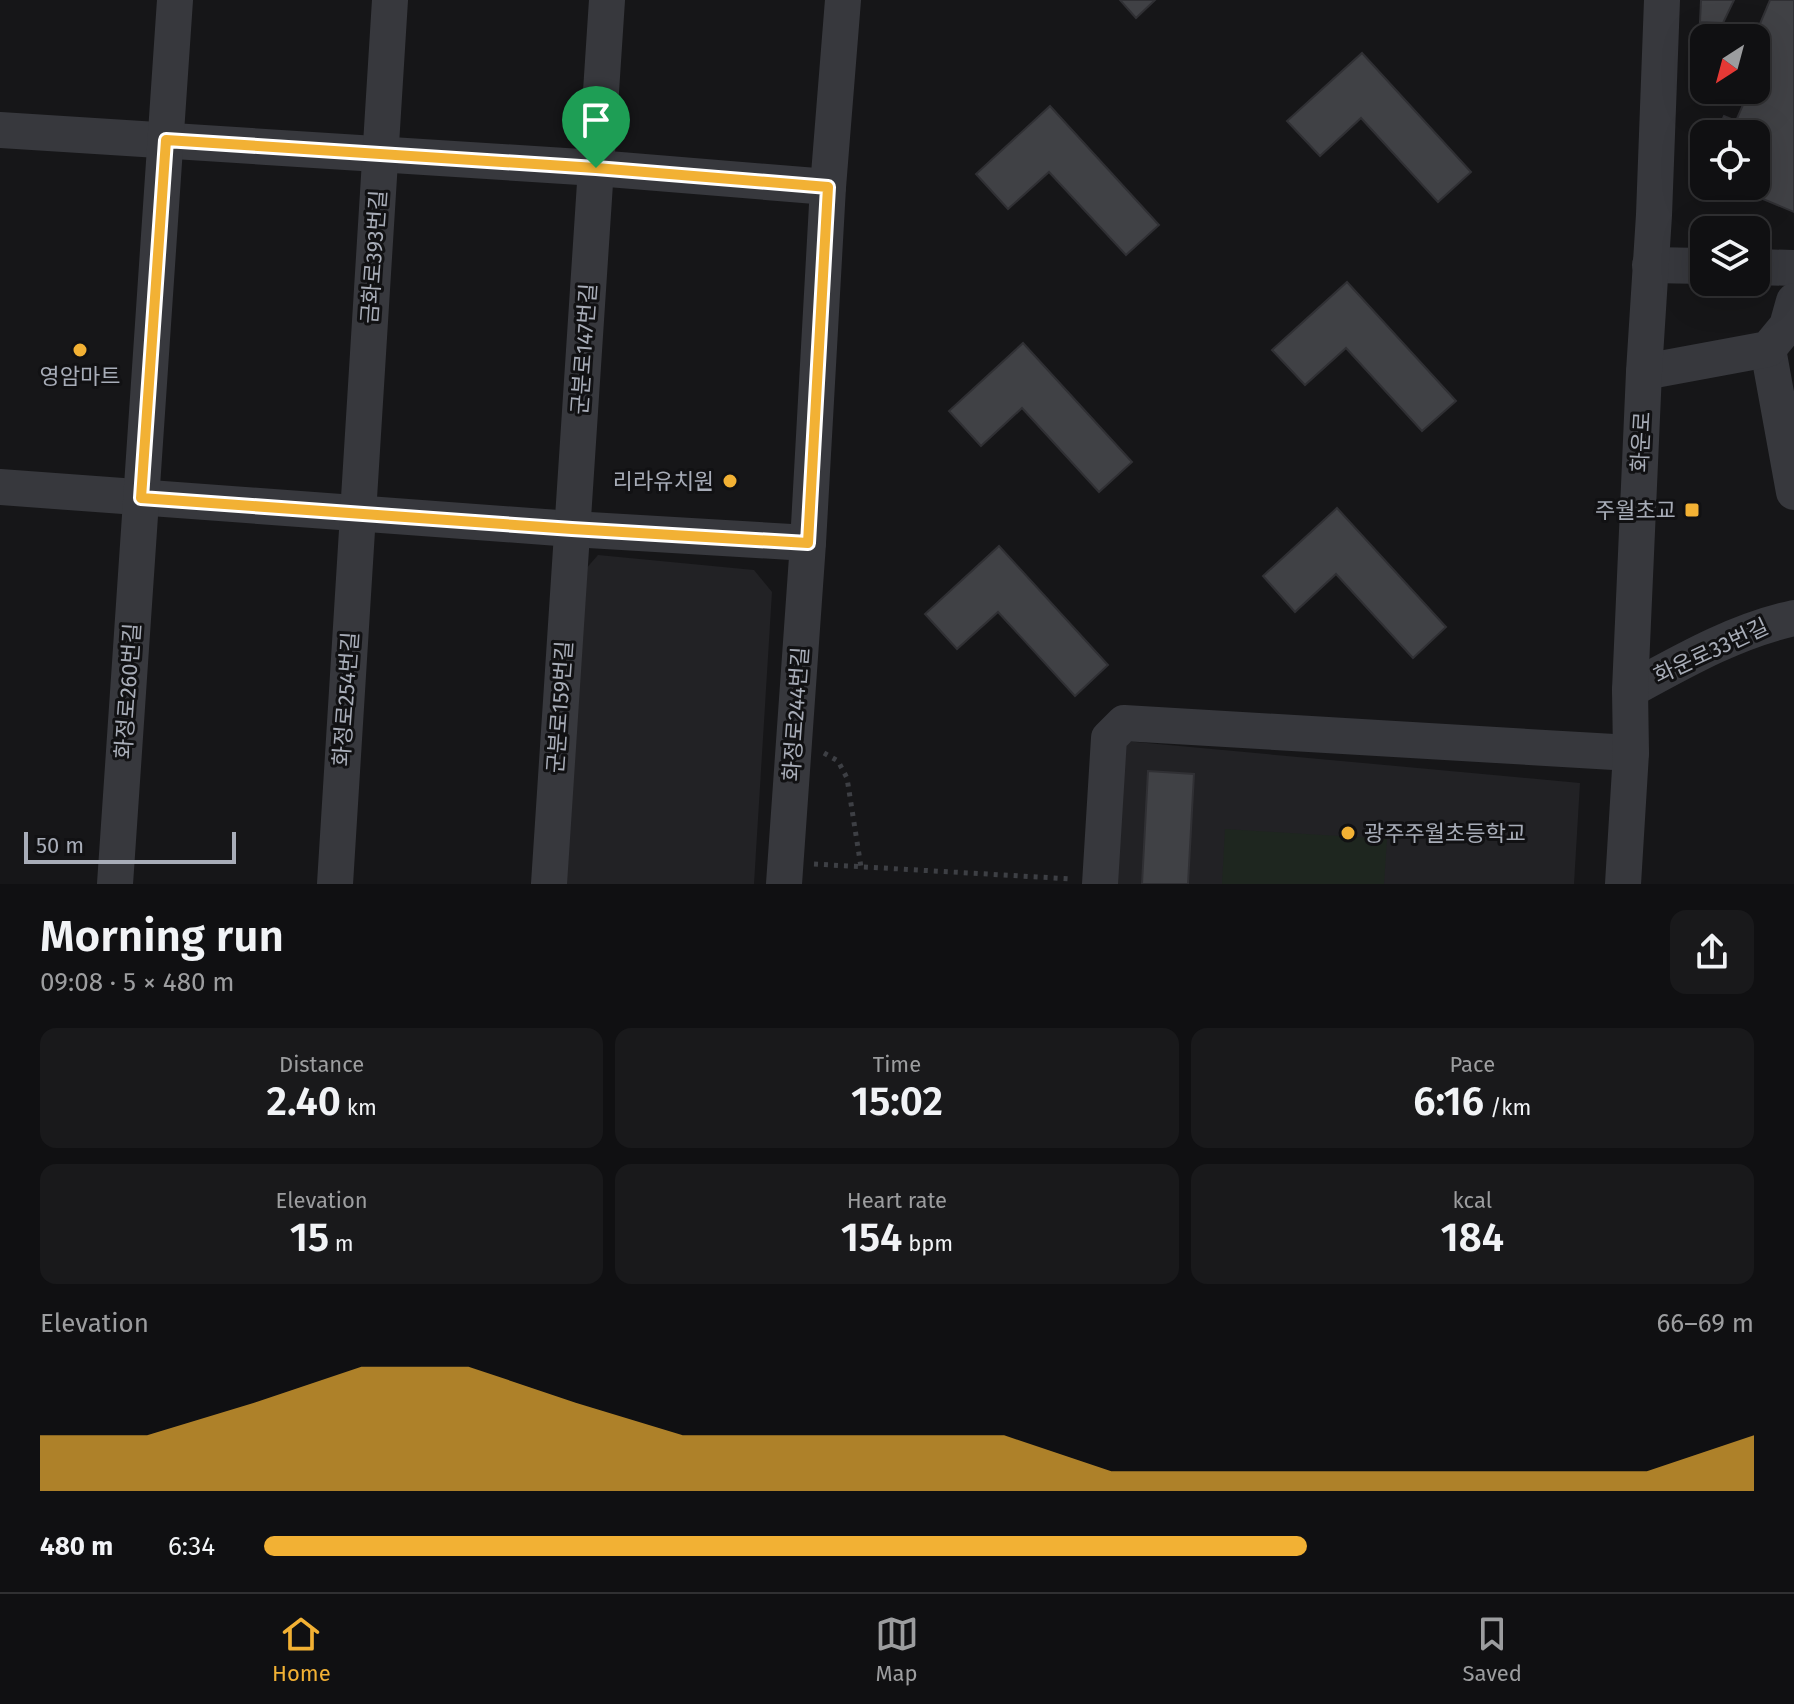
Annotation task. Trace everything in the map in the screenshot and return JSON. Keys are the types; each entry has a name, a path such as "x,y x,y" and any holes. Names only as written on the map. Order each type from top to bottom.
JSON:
{"street":[{"path":"141,498 175,0"},
{"name":"금화로393번길","path":"357,514 390,0"},
{"name":"군분로147번길","path":"572,529 607,0"},
{"name":"화정로244번길","path":"784,873 843,0"},
{"name":"화운로","path":"1623,884 1662,0"},
{"path":"0,130 596,168 828,187"},
{"path":"1650,265 1690,266"},
{"path":"1770,267 1794,268"},
{"path":"1644,372 1768,349 1787,326 1794,301"},
{"path":"1768,349 1794,492"},
{"path":"0,487 808,543"},
{"name":"화정로260번길","path":"115,884 141,498"},
{"name":"화정로254번길","path":"335,884 357,514"},
{"name":"군분로159번길","path":"549,884 572,529"},
{"name":"화운로33번길","path":"1630,690 1715,644 1770,623 1794,618"},
{"path":"1100,882 1109,738 1124,723 1631,753"}],"path":[{"path":"794,738 838,761 843,769 861,867"},
{"path":"784,873 861,867 1100,882"}],"shaded area":[{"path":"598,555 754,570 772,592 754,884 566,884 584,571"},
{"name":"광주주월초등학교","path":"1125,741 1580,783 1574,884 1116,884"},
{"path":"1225,829 1387,839 1384,884 1222,884"}],"building":[{"path":"1120,0 1155,0 1136,18"},
{"path":"1701,0 1734,0 1723,23 1700,22"},
{"path":"1770,0 1794,0 1794,212 1765,200 1770,200 1770,120 1736,120 1743,104 1770,104 1770,24 1760,24"},
{"path":"1362,53 1471,172 1438,202 1361,118 1320,156 1287,121"},
{"path":"1050,106 1159,225 1126,255 1049,172 1008,209 976,174"},
{"path":"1347,282 1456,401 1422,431 1346,348 1305,385 1272,350"},
{"path":"1023,343 1132,462 1099,492 1022,408 981,446 949,411"},
{"path":"1337,508 1446,627 1413,658 1336,574 1295,612 1263,576"},
{"path":"999,546 1108,665 1075,696 998,612 957,649 925,614"},
{"path":"1148,771 1194,774 1188,884 1142,884"}],"place":[{"name":"영암마트","path":"80,350"},
{"name":"리라유치원","path":"730,481"},
{"name":"주월초교","path":"1692,510"},
{"name":"광주주월초등학교","path":"1348,833"}],"route":[{"path":"166,140 596,168 828,187 808,543 141,498 166,140"}]}
